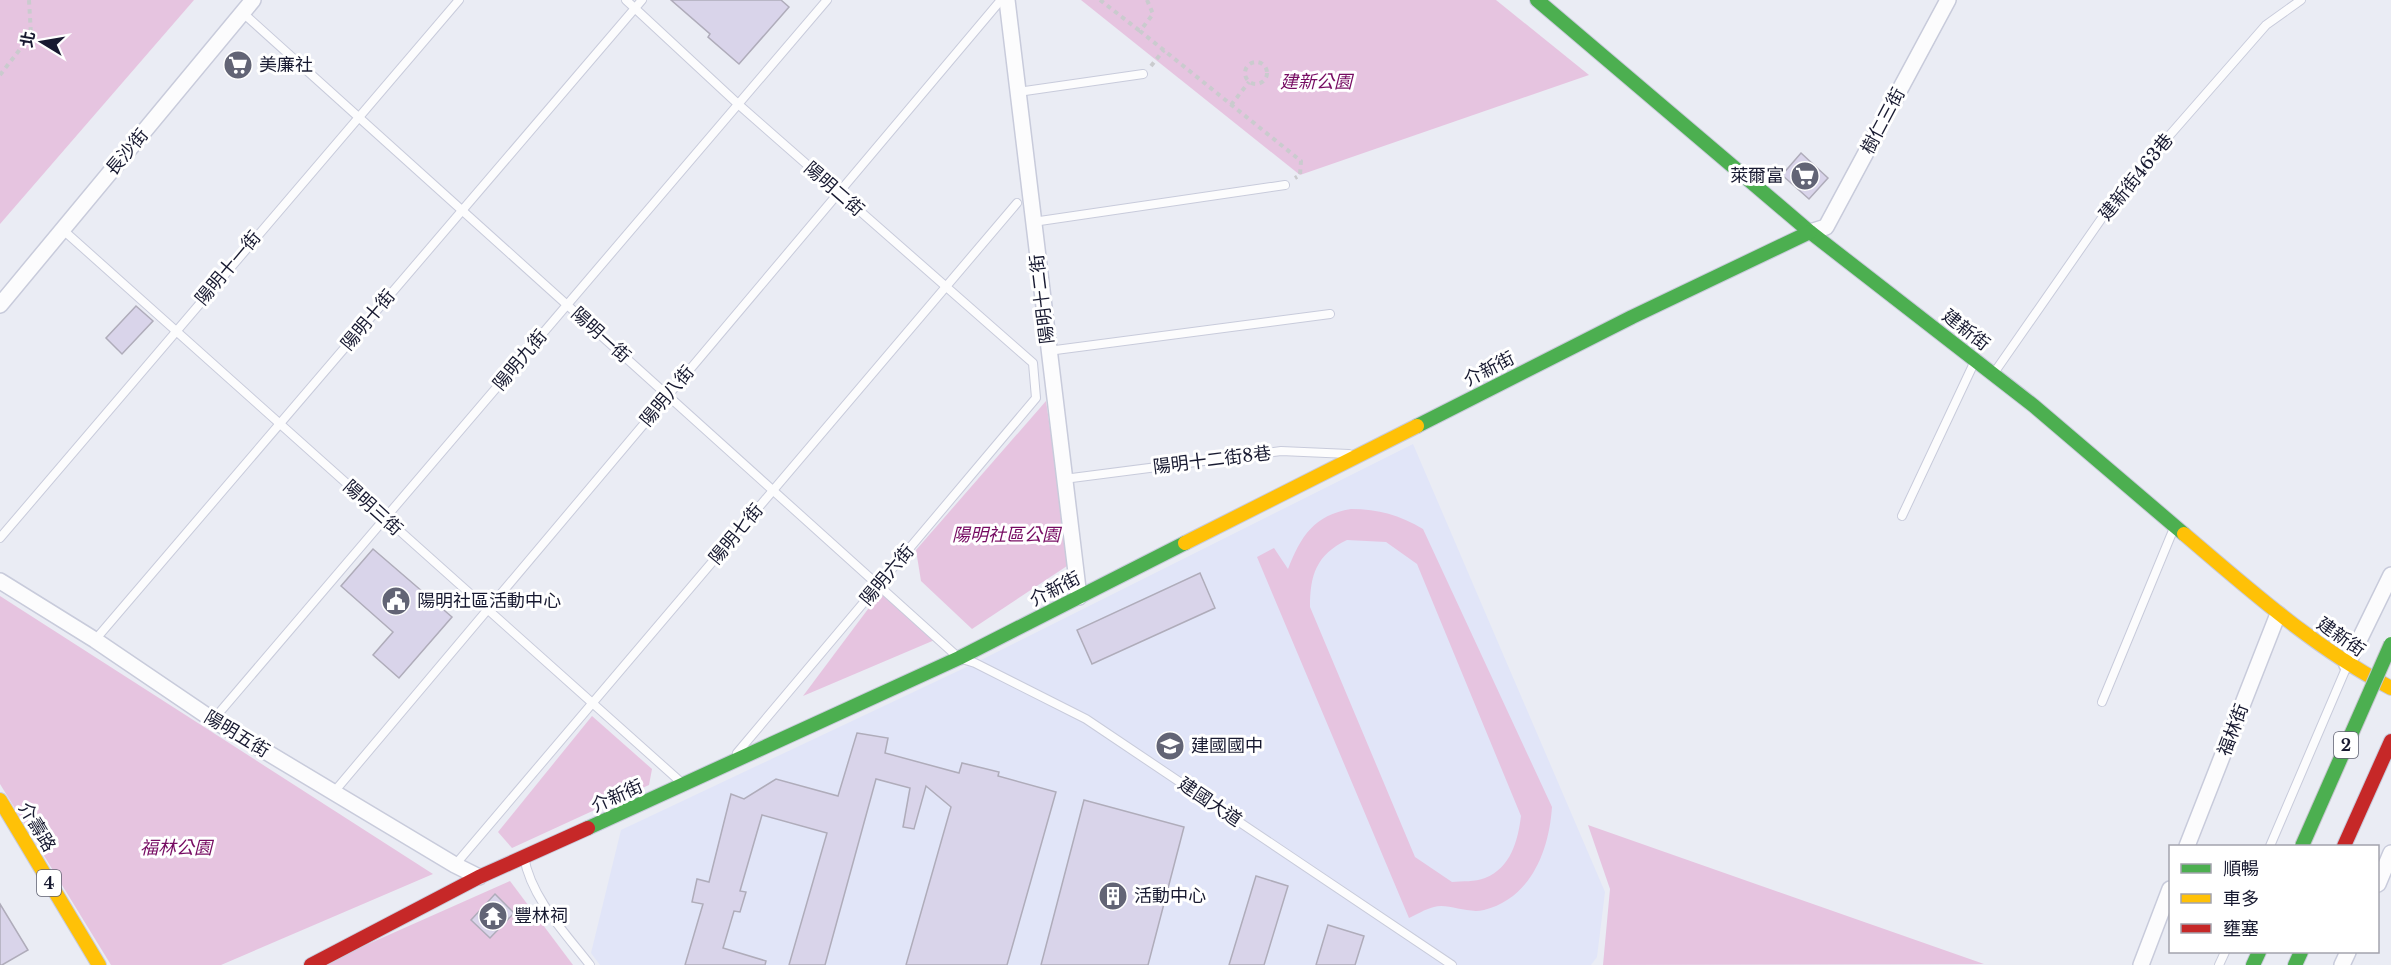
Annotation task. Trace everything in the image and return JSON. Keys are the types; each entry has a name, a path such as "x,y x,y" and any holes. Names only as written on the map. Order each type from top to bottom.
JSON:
{"main road":[{"name":"建新街","path":"1538,0 1810,232 1993,374 2278,614 2347,665 2391,688"},
{"name":"介新街","path":"311,965 479,877 684,786 958,658 1632,317 1810,232"},
{"name":"2","path":"2302,845 2391,644"},
{"name":"2","path":"2344,845 2391,741"},
{"name":"介壽路","path":"0,800 99,965"}],"street":[{"name":"長沙街","path":"0,305 253,0"},
{"name":"陽明十二街","path":"1007,0 1079,597"},
{"name":"樹仁三街","path":"1810,232 1826,227 1948,0"},
{"path":"2347,665 2391,575"},
{"name":"陽明五街","path":"0,581 95,640 213,720 455,865 479,877"},
{"name":"福林街","path":"2187,845 2278,614"},
{"path":"2379,882 2391,853"},
{"path":"2141,965 2169,892"}],"lane":[{"name":"陽明十一街","path":"0,538 357,116 459,0"},
{"name":"陽明二街","path":"626,0 838,193 1034,363 1035,380"},
{"name":"陽明十街","path":"95,640 642,0"},
{"name":"陽明九街","path":"213,720 826,0"},
{"name":"陽明八街","path":"334,792 1000,0"},
{"name":"建新街463巷","path":"1993,374 2120,192 2266,25 2301,0"},
{"name":"陽明一街","path":"243,13 958,658"},
{"path":"1018,92 1143,74"},
{"path":"1033,222 1285,185"},
{"name":"陽明七街","path":"455,865 1017,202"},
{"name":"陽明三街","path":"62,230 684,786"},
{"path":"1048,351 1330,314"},
{"path":"1902,516 1975,360"},
{"name":"陽明六街","path":"726,766 1036,398 1035,380"},
{"name":"陽明十二街8巷","path":"1064,479 1281,451 1360,454"},
{"path":"2102,702 2174,526"},
{"name":"建國大道","path":"958,658 975,663 1086,719 1452,965"},
{"path":"2270,845 2347,665"},
{"path":"524,858 526,868 551,915 590,965"}],"path":[{"path":"0,75 31,35 28,0"},
{"path":"1100,0 1301,161 1300,175 1285,185"},
{"path":"1141,32 1153,14 1148,0"},
{"path":"1143,74 1164,50"},
{"path":"1254,62 1264,64 1268,71 1264,82 1257,84 1249,82 1245,76 1247,65 1254,62"},
{"path":"1231,105 1249,82"}],"shaded area":[{"name":"建國國中","path":"1413,444 1605,892 1597,957 1591,965 600,965 591,953 621,830 975,663"}],"green space":[{"path":"0,0 194,0 0,224"},
{"name":"建新公園","path":"1081,0 1496,0 1589,75 1300,175"},
{"name":"陽明社區公園","path":"1046,401 1070,564 972,629 921,581 916,550"},
{"path":"1351,509 1371,510 1406,520 1423,529 1552,807 1542,856 1525,884 1500,904 1478,911 1439,906 1409,918 1257,557 1274,548 1288,569 1298,547 1310,529 1327,516","holes":["1347,540 1386,542 1417,564 1521,816 1515,844 1507,860 1494,873 1481,879 1452,882 1415,857 1310,607 1311,585 1317,567 1328,552"]},
{"path":"883,589 937,639 803,696"},
{"name":"福林公園","path":"0,596 433,874 221,965 111,965 0,784"},
{"path":"592,716 652,769 649,785 512,848 498,832"},
{"path":"1588,825 1984,964 1603,965 1610,889"},
{"path":"510,881 573,965 321,965"}],"building":[{"path":"671,0 781,0 789,7 739,64 708,37 710,34"},
{"name":"萊爾富","path":"1801,153 1828,178 1809,199 1782,175"},
{"path":"136,306 153,321 122,354 106,338"},
{"name":"陽明社區活動中心","path":"373,549 452,617 399,678 373,655 393,632 341,586"},
{"path":"1200,573 1215,608 1092,664 1077,630"},
{"path":"857,733 888,738 885,753 959,773 962,763 999,772 998,776 1056,792 1007,965 906,965 951,807 926,786 914,829 903,827 910,788 876,779 825,965 789,965 827,833 762,815 740,891 746,892 740,912 734,911 723,948 766,961 765,965 685,965 703,904 692,902 697,879 709,882 731,794 744,799 776,779 838,796"},
{"name":"活動中心","path":"1084,800 1184,827 1148,965 1041,965"},
{"path":"1256,876 1288,886 1264,965 1229,965"},
{"name":"豐林祠","path":"495,894 514,913 490,938 471,920"},
{"path":"0,904 28,950 2,965 0,965"},
{"path":"1328,925 1364,936 1355,965 1316,965"}],"traffic: fast":[{"path":"1537,0 1810,232 2034,406 2184,534"},
{"path":"1417,426 1632,317 1810,232"},
{"path":"588,828 959,658 1185,543"},
{"path":"2302,845 2391,644"},
{"path":"2253,965 2259,953"},
{"path":"2295,965 2301,953"}],"traffic: slow":[{"path":"1185,543 1417,426"},
{"path":"2184,534 2283,617 2335,655 2391,688"},
{"path":"0,800 99,965"}],"traffic: jam":[{"path":"2344,845 2391,741"},
{"path":"311,965 479,877 588,828"}],"place":[{"name":"美廉社","path":"238,65"},
{"name":"萊爾富","path":"1805,176"},
{"name":"陽明社區活動中心","path":"396,601"},
{"name":"建國國中","path":"1170,746"},
{"name":"活動中心","path":"1113,896"},
{"name":"豐林祠","path":"493,916"}]}
